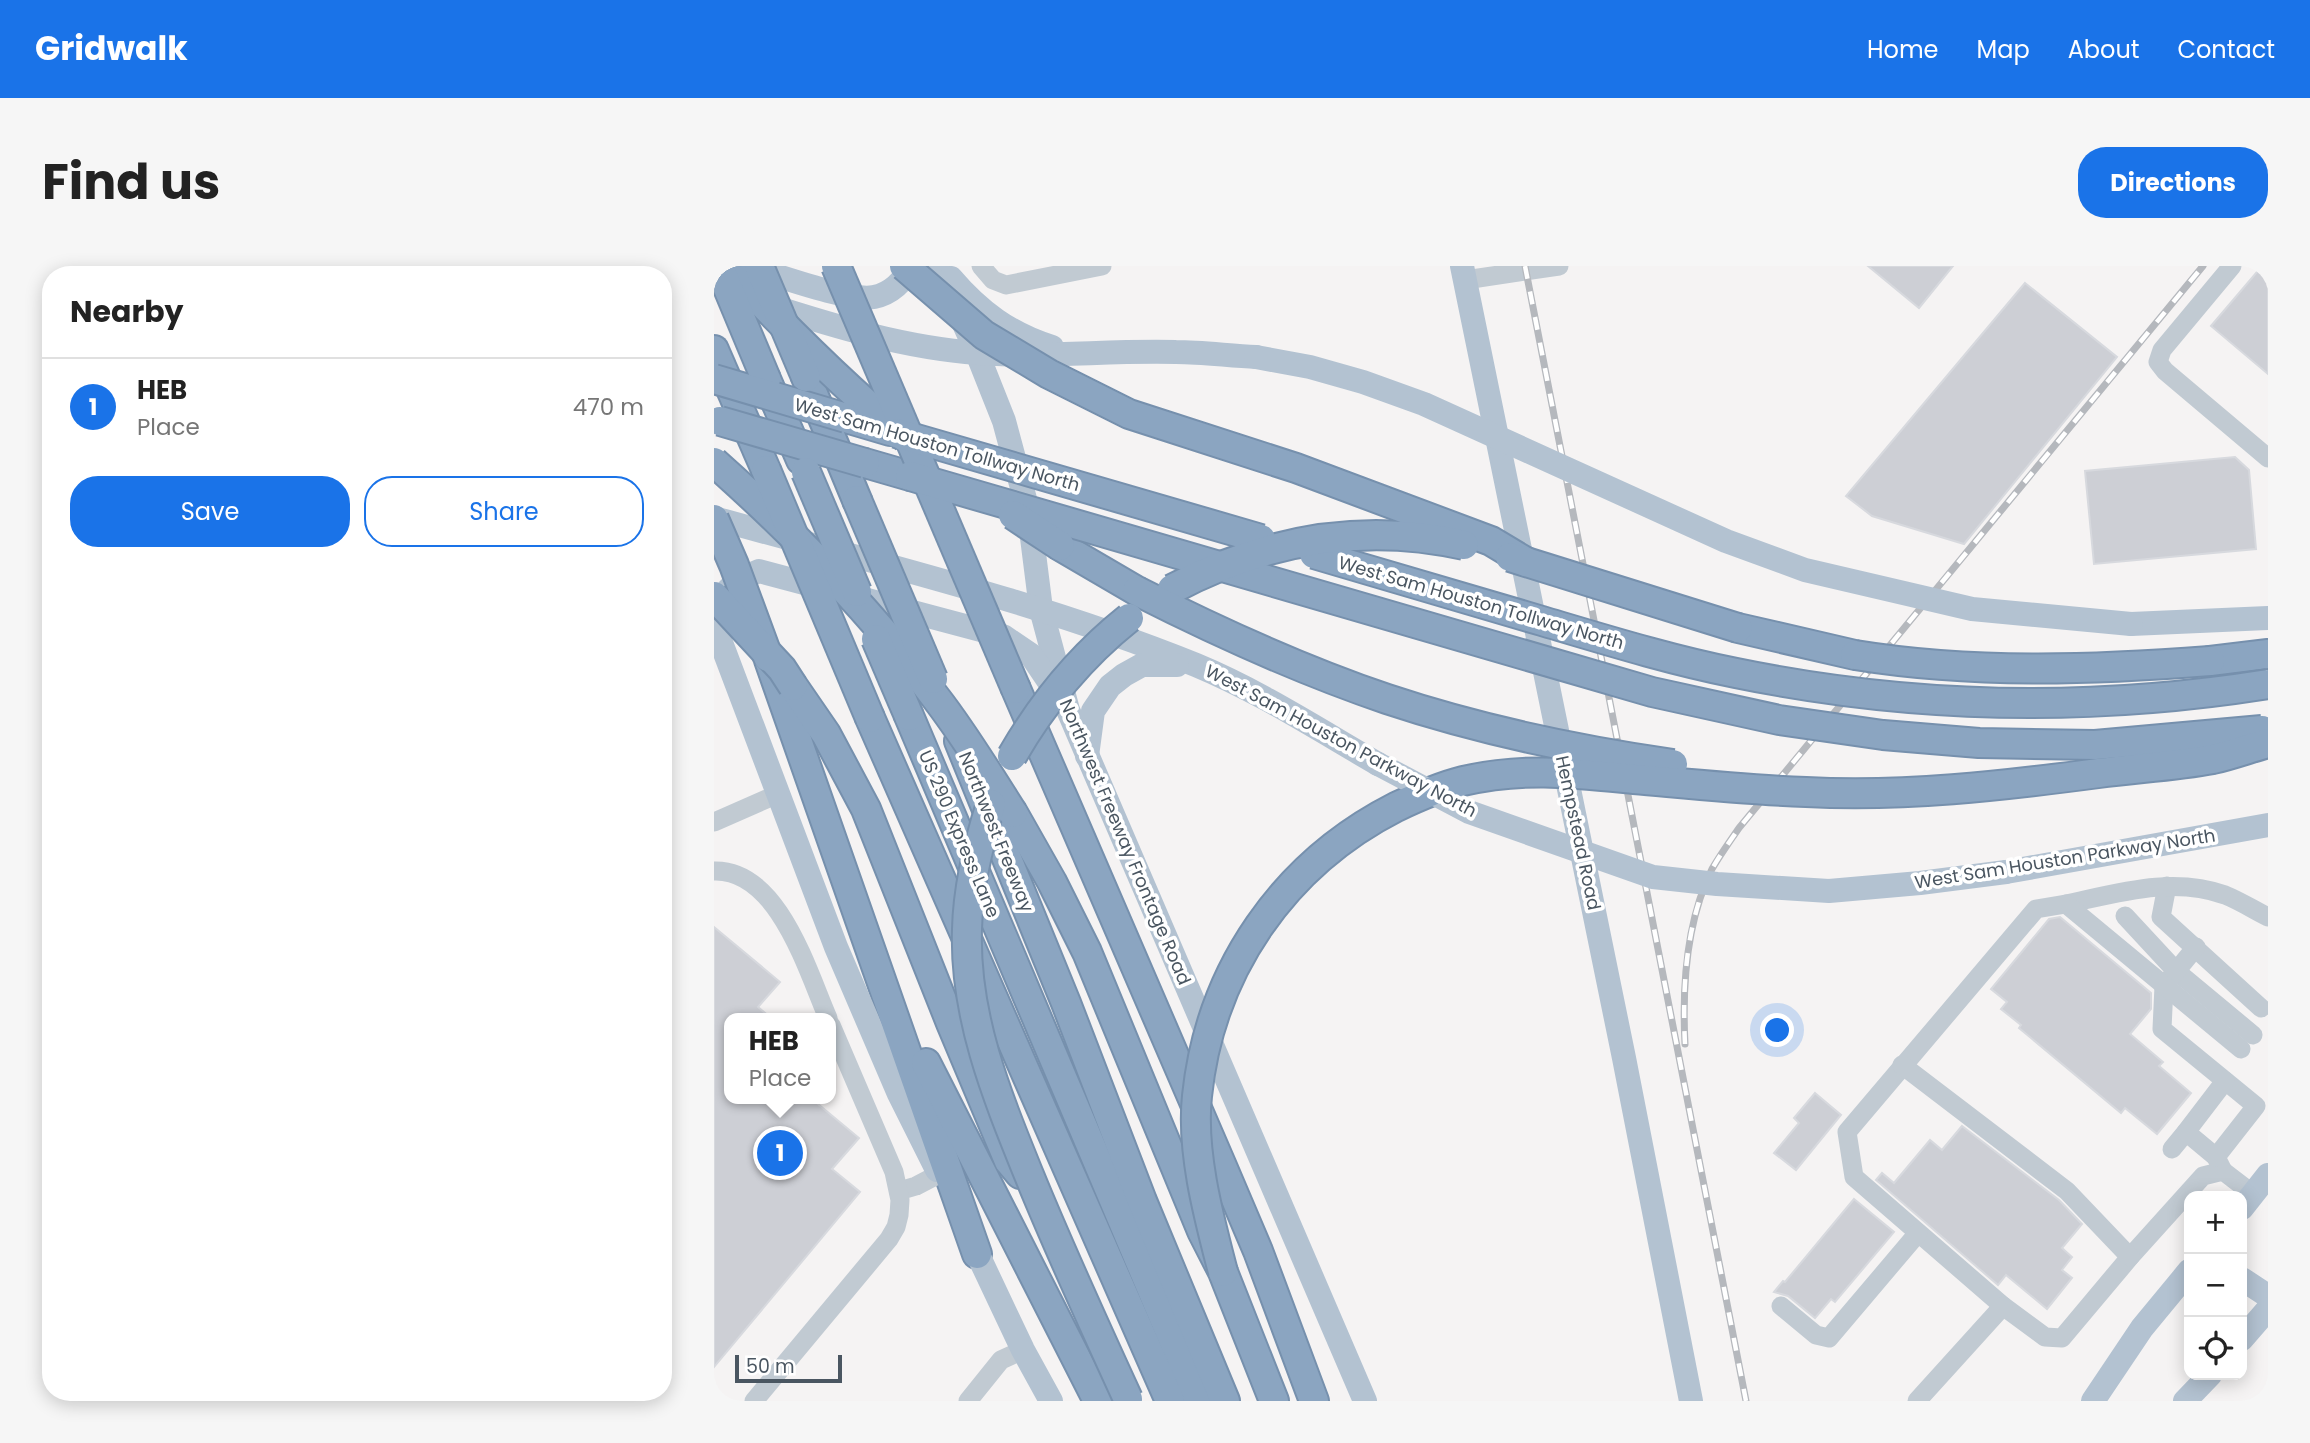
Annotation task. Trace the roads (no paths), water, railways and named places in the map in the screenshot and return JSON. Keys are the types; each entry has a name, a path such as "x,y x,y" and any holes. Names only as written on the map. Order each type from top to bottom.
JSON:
{"highway":[{"name":"US 290 Express Lane","path":"719,266 1199,1401"},
{"path":"727,266 780,324 852,393 934,460 984,496 1072,553 1182,614 1303,668 1386,699 1536,740 1620,757 1703,769 1795,777 1875,779 2099,773"},
{"name":"Northwest Freeway","path":"759,266 949,717 1066,1003 1142,1201 1225,1401"},
{"path":"836,266 1258,1251 1314,1401"},
{"path":"904,266 984,335 1049,374 1129,414 1296,468 1491,541 1526,562"},
{"path":"714,350 870,719 1170,1401"},
{"name":"West Sam Houston Tollway North","path":"714,379 1611,642 1738,674 1866,694 1996,703 2127,700 2268,684"},
{"name":"West Sam Houston Tollway North","path":"714,419 1652,692 1779,720 1884,735 1979,743 2095,745 2268,729"},
{"path":"714,462 768,510 863,608 937,699 1013,813 1087,952 1202,1231 1223,1272 1274,1401"},
{"path":"714,518 768,657 977,1254"},
{"path":"1129,1400 1037,1195 985,1058 973,1009 967,932 971,879 991,804 1012,756 1054,691 1099,643 1150,603 1220,566 1269,549 1347,535 1399,535 1451,542 1526,562 1752,632 1903,662 1982,668 2086,667 2163,664 2268,654"},
{"path":"714,596 782,669 831,744 866,809 1009,1161 1037,1195"},
{"path":"1223,1272 1199,1160 1197,1099 1206,1043 1222,991 1249,940 1289,888 1324,853 1371,820 1421,795 1460,782 1503,774 1547,771 1796,792 1873,792 2005,786 2213,759 2268,743"},
{"path":"879,970 1098,1401"},
{"path":"1258,1251 1299,1318 1335,1401"}],"main road":[{"path":"746,266 841,294 874,297 898,286 910,266"},
{"path":"939,266 970,300 992,319 1026,339 1076,355"},
{"name":"Northwest Freeway Frontage Road","path":"939,266 1004,421 1018,468 1029,514 1041,609 1068,710 1365,1401"},
{"name":"Hempstead Road","path":"1463,273 1624,1058 1691,1401"},
{"path":"714,288 836,327 910,343 977,353 1076,355 1176,352 1256,358 1310,367 1424,404 1726,541 1805,570 1972,609 2131,624 2268,618"},
{"name":"West Sam Houston Parkway North","path":"714,518 1041,609 1198,666 1262,698 1469,812 1653,877 1829,891 2006,872 2268,825"},
{"path":"1051,1401 1023,1350 899,1094 836,947 715,627 725,594 738,580 759,571 1003,636 1031,655 1068,710"},
{"path":"1087,757 1093,711 1110,686 1124,674 1142,665 1198,666"},
{"path":"2093,1401 2142,1328 2184,1277"},
{"path":"2247,1282 2268,1296"},
{"path":"2247,1333 2268,1309"},
{"path":"2185,1401 2205,1380"}],"street":[{"path":"981,266 993,280 1006,285 1027,273 1102,266"},
{"path":"1463,273 1559,266"},
{"path":"2232,266 2162,350 2158,362 2165,371 2268,457"},
{"path":"714,822 778,794"},
{"path":"714,871 733,872 743,876 771,900 790,931 826,1013"},
{"path":"2196,947 2170,979 2162,1029 2256,1106 2220,1164 2203,1176 2130,1257 2063,1338 2045,1337 2003,1306 1854,1177 1847,1132 2036,909 2146,887 2182,886 2224,895 2268,917"},
{"path":"2167,887 2161,917 2261,1008"},
{"path":"2066,904 2170,979 2247,1042"},
{"path":"2125,916 2170,979"},
{"path":"754,1401 888,1239 896,1227 899,1215 899,1191 890,1160 836,1036"},
{"path":"1902,1065 2067,1191 2130,1257"},
{"path":"2172,1149 2225,1081"},
{"path":"2186,1132 2254,1192"},
{"path":"899,1191 939,1174"},
{"path":"1781,1307 1816,1335 1829,1338 1918,1233"},
{"path":"1917,1401 2003,1306"},
{"path":"968,1401 1001,1360 1023,1350"}],"railway":[{"path":"1525,266 1746,1401"},
{"path":"1685,1044 1685,977 1691,932 1703,889 1725,848 2203,266"}],"place":[{"name":"HEB","path":"780,1153"}]}
